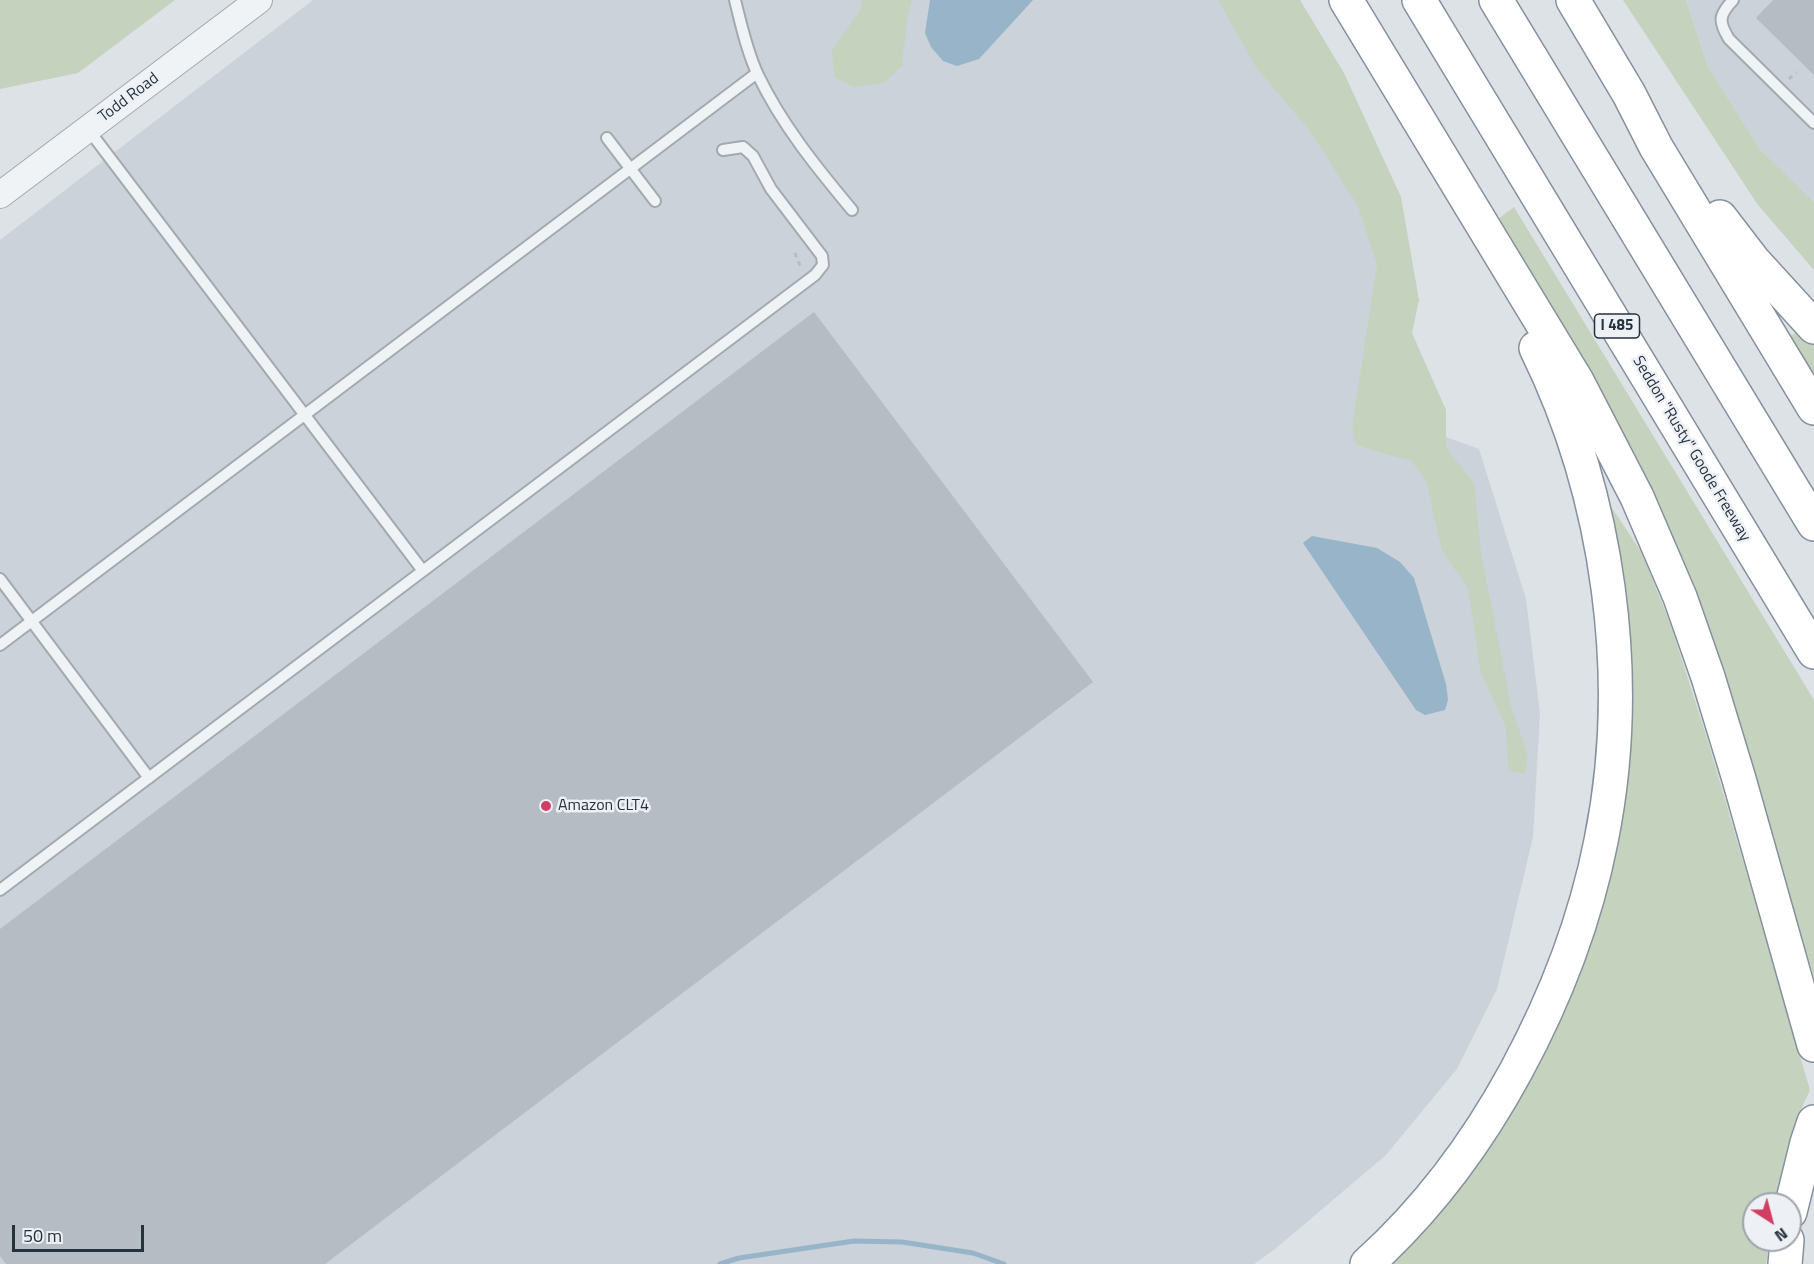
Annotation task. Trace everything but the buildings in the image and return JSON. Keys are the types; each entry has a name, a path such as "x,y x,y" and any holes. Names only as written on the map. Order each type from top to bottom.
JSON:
{"highway":[{"path":"1346,0 1493,239 1595,412 1637,497 1680,597 1726,733 1814,1045"},
{"name":"Seddon \"Rusty\" Goode Freeway","path":"1419,0 1814,652"},
{"path":"1496,0 1814,524"},
{"path":"1573,0 1629,94 1656,147 1814,408"},
{"path":"1629,94 1668,139 1718,214 1753,260 1814,327"},
{"path":"1367,1264 1410,1221 1446,1179 1480,1132 1535,1035 1556,991 1588,893 1601,840 1610,777 1615,731 1615,677 1604,558 1594,512 1573,437 1555,387 1493,257 1493,239"},
{"path":"1795,1192 1814,1122"}],"street":[{"name":"Todd Road","path":"0,195 259,0"}],"lane":[{"path":"735,0 757,73 786,126 852,210"},
{"path":"1733,0 1721,16 1721,26 1729,39 1814,123"},
{"path":"0,645 757,73"},
{"path":"88,129 423,571"},
{"path":"607,138 655,201"},
{"path":"0,890 819,270 822,256 771,189 753,156 743,147 723,150"},
{"path":"0,579 149,778"}],"shaded area":[{"path":"313,0 1247,0 1397,254 1379,413 1479,449 1526,599 1540,714 1533,837 1497,989 1457,1069 1385,1156 1254,1264 0,1264 0,240"},
{"path":"1686,0 1814,0 1814,202 1760,149 1708,67"}],"green space":[{"path":"0,0 175,0 78,73 0,89"},
{"path":"862,0 912,0 907,18 902,66 884,83 853,87 834,77 832,50 861,9"},
{"path":"1218,0 1300,0 1344,73 1401,197 1419,300 1412,333 1446,410 1446,448 1474,483 1481,554 1511,706 1528,756 1525,774 1509,771 1505,725 1481,673 1468,588 1442,551 1426,481 1412,461 1356,444 1352,427 1377,265 1358,206 1310,131 1256,67"},
{"path":"1623,0 1686,0 1708,67 1760,149 1814,202 1814,270 1758,205"},
{"path":"1514,207 1814,700 1814,977 1723,681 1498,219"},
{"path":"1800,329 1814,343 1814,375 1791,336"},
{"path":"1610,505 1642,553 1670,623 1707,738 1810,1090 1797,1118 1779,1192 1742,1192 1742,1252 1768,1252 1766,1264 1389,1264 1599,896 1601,512"}],"water":[{"path":"930,0 1033,0 979,59 957,66 943,61 931,47 925,33"},
{"path":"1312,536 1377,548 1400,562 1414,578 1446,684 1448,700 1445,710 1425,715 1416,710 1303,543"}],"waterway":[{"path":"720,1264 739,1258 854,1241 902,1242 973,1253 1004,1264"}],"place":[{"name":"Amazon CLT4","path":"546,806"}]}
